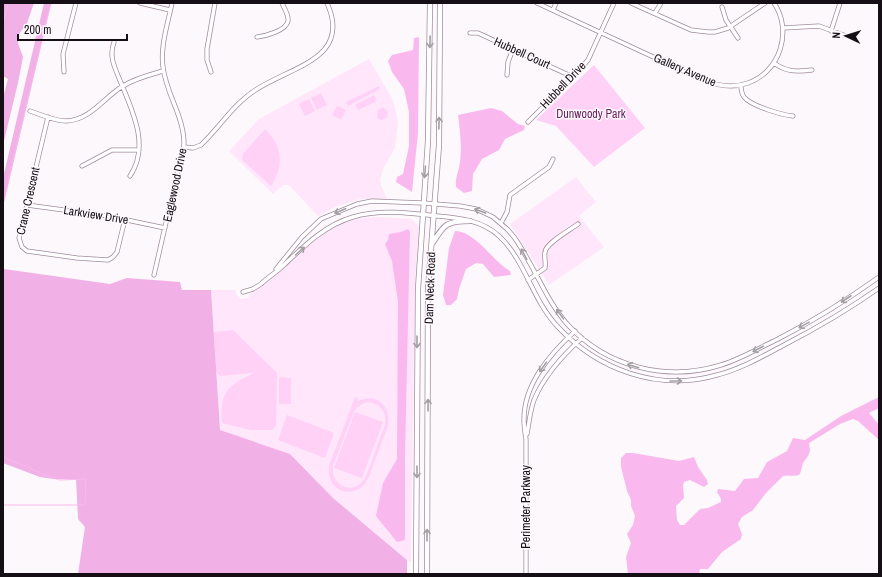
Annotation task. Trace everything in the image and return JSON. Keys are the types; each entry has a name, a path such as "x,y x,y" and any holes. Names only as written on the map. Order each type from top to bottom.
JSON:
{"main road":[{"name":"Dam Neck Road","path":"416,574 418,289 428,128 430,3"},
{"name":"Dam Neck Road","path":"427,574 428,289 440,123 440,3"},
{"path":"431,246 440,230 446,225 455,221 470,221"}],"street":[{"path":"64,72 63,54 76,3"},
{"path":"140,3 170,10"},
{"name":"Eaglewood Drive","path":"154,275 184,147 184,136 181,123 163,71 162,53 172,3"},
{"path":"211,72 207,60 206,49 215,3"},
{"path":"257,37 271,34 284,27 288,21 282,3"},
{"path":"184,147 193,148 200,145 240,102 254,91 313,60 323,52 329,43 334,29 333,17 327,3"},
{"name":"Gallery Avenue","path":"537,3 705,81 720,85 741,85 758,78 774,63 782,44 783,28 780,13 774,3"},
{"path":"553,10 556,3"},
{"name":"Hubbell Drive","path":"528,122 588,60 614,3"},
{"path":"631,3 691,30 701,32 715,32 730,27 765,3"},
{"path":"655,14 661,3"},
{"path":"831,31 840,3"},
{"path":"722,8 726,20 738,38"},
{"path":"783,28 813,26 823,27 849,37"},
{"name":"Hubbell Court","path":"470,33 478,34 573,77"},
{"path":"114,42 112,57 138,130 139,150 136,165 130,176"},
{"path":"507,75 508,62 513,49"},
{"path":"774,63 790,71 799,72 812,70"},
{"path":"30,111 65,121 80,118 91,112 122,86 137,78 163,71"},
{"path":"741,85 742,93 748,100 775,113 793,116"},
{"name":"Crane Crescent","path":"48,117 19,238 20,244 27,251 77,258 108,260 113,257 116,252 125,219"},
{"path":"82,166 112,150 139,150"},
{"path":"501,224 507,212 510,195 549,167 553,159"},
{"path":"270,276 308,230 321,219 357,204 381,201 423,203 476,209 484,212 501,224 518,243 561,316 575,332 604,353 629,365 660,372 685,372 708,369 732,362 793,331 835,307 878,279"},
{"name":"Larkview Drive","path":"27,205 125,219 165,228"},
{"path":"243,292 253,289 322,232 353,216 386,212 470,221 488,227 502,239 548,314 575,344 604,363 623,371 657,380 680,381 706,378 730,371 797,339 879,288"},
{"path":"528,280 545,267 545,253 547,247 578,224"},
{"path":"793,331 797,339"},
{"name":"Perimeter Parkway","path":"526,574 526,439 524,420 527,400 534,382 548,359 568,337 575,332"},
{"name":"Perimeter Parkway","path":"526,439 531,412 538,391 553,368 582,338"}],"shaded area":[{"path":"3,3 34,3 27,23 19,34 18,43 23,57 3,145 3,98 8,79 3,76"},
{"path":"44,3 51,3 3,207 3,178"},
{"path":"419,37 418,133 412,192 396,182 397,177 403,174 409,146 409,112 404,89 392,72 388,61 392,55 413,50 414,38"},
{"path":"369,59 393,100 398,122 395,148 384,167 380,179 387,199 360,199 335,207 318,216 289,185 283,185 273,194 229,151 259,119"},
{"path":"491,108 502,111 518,124 525,126 524,130 505,139 499,150 482,159 473,174 472,191 464,193 456,187 461,150 458,115"},
{"path":"576,177 596,202 579,216 604,247 549,285 510,224"},
{"path":"378,217 412,219 419,227 415,282 411,563 333,498 290,454 220,430 211,290 236,290 236,294 241,299 248,298 254,290 266,282 303,248 340,223 360,218"},
{"path":"408,229 410,232 405,456 405,540 397,542 376,516 383,483 397,459 398,302 392,261 385,244 388,240 389,234"},
{"path":"455,231 470,236 477,241 497,261 510,271 511,275 494,277 483,264 476,263 466,269 457,299 451,305 446,305 443,295 449,248"},
{"path":"3,267 4,269 110,284 127,278 180,282 182,290 211,290 220,430 290,454 333,498 407,560 407,574 78,574 85,527 78,519 76,479 53,479 40,477 3,463"},
{"path":"879,397 879,408 869,413 879,425 879,440 858,421 853,419 840,424 809,443 810,451 803,463 800,474 796,476 783,476 766,493 753,510 742,517 738,524 742,534 741,539 722,552 708,569 700,569 699,574 628,574 626,557 631,543 627,534 633,525 635,516 621,467 621,458 626,453 679,461 694,457 708,484 704,487 690,480 684,482 684,498 676,506 677,520 680,525 684,525 700,509 708,508 721,502 717,492 718,489 735,491 744,479 758,478 767,462 787,451 793,438 805,440 841,416"}],"green space":[{"name":"Dunwoody Park","path":"594,65 645,128 594,167 556,126 536,120"},
{"path":"379,86 380,89 348,106 346,102"},
{"path":"321,93 327,105 317,110 311,98"},
{"path":"374,95 377,101 358,110 355,105"},
{"path":"309,99 315,111 305,116 299,104"},
{"path":"337,106 346,110 341,120 332,115"},
{"path":"383,107 388,112 387,117 382,120 378,119 377,116 378,110"},
{"path":"265,129 275,142 280,156 278,171 271,186 242,160 243,154"},
{"path":"233,330 277,373 276,426 272,430 251,430 222,423 222,404 227,391 245,377 254,373 220,376 216,372 214,332"},
{"path":"279,377 291,378 291,404 279,404"},
{"path":"355,397 358,398 357,401 372,398 382,403 387,413 388,426 368,479 356,490 349,492 342,491 332,482 329,475 329,466","holes":["368,402 373,403 382,409 385,416 385,425 364,479 355,487 344,487 335,479 333,474 333,466 354,412 363,404"]},
{"path":"355,412 383,422 362,478 334,468"},
{"path":"287,415 334,433 325,458 278,440"}],"waterway":[{"path":"3,25 8,3"},
{"path":"3,203 51,3"},
{"path":"3,457 59,480 86,479 85,504 83,505 3,505"}]}
